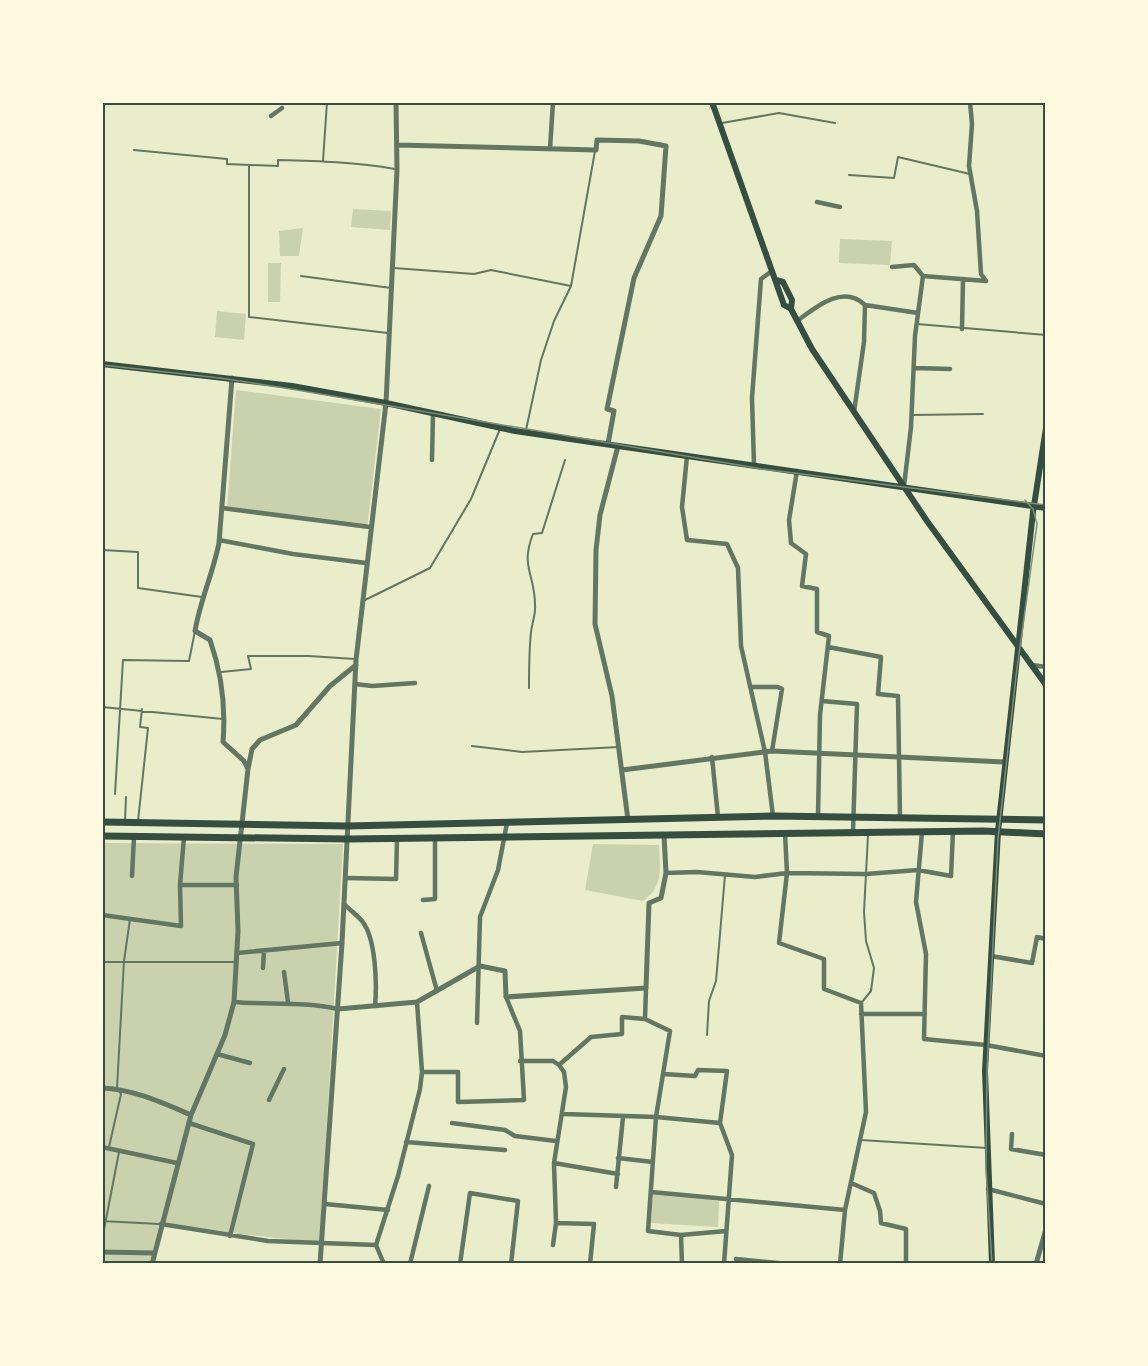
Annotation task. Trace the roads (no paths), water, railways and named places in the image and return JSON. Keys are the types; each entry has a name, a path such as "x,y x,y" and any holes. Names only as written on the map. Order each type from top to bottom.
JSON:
{"main road":[{"path":"712,102 776,280 775,286 784,305 791,309 812,349 904,486 1018,649 1046,685"},
{"path":"102,364 232,378 386,403 525,433 1046,508"},
{"path":"992,1264 988,1189 986,1046 998,831 1034,506 1046,428"},
{"path":"102,822 348,826 773,816 999,817 1046,820"},
{"path":"102,836 397,839 953,831 1046,834"}],"street":[{"path":"320,1264 346,878 356,662 386,403 397,170 396,102"},
{"path":"544,102 553,102 550,149"},
{"path":"892,267 914,265 923,276 986,282 981,274 977,211 970,174 972,124 970,102"},
{"path":"271,116 277,115 282,108"},
{"path":"397,145 596,150 597,140 639,141 666,146 663,205 634,278 607,409 614,411 608,444"},
{"path":"818,202 840,207"},
{"path":"754,465 752,398 761,279 771,271"},
{"path":"904,486 923,276"},
{"path":"962,329 963,279"},
{"path":"797,321 831,297 858,299 865,305 918,313"},
{"path":"854,412 864,342 865,305"},
{"path":"915,368 950,369"},
{"path":"232,378 219,540 214,570 202,597 195,631 210,640 221,672 223,742 244,760 248,769"},
{"path":"432,460 433,413"},
{"path":"618,446 600,514 596,550 595,624 612,696 628,820"},
{"path":"687,456 682,507 687,540 727,544 738,568 741,646 768,752 773,816"},
{"path":"797,471 789,520 791,543 806,554 802,586 817,589 817,632 830,636 822,701 818,817"},
{"path":"222,508 370,527"},
{"path":"219,540 293,554 366,563"},
{"path":"828,647 881,657 878,694 898,696 900,817"},
{"path":"152,1264 191,1115 217,1054 234,1002 240,838 252,749 260,740 296,725 330,686 356,662"},
{"path":"1032,665 1046,667"},
{"path":"355,684 372,686 415,683"},
{"path":"750,687 782,689 768,752"},
{"path":"822,701 857,704 854,832"},
{"path":"622,770 712,757 768,752 1004,762"},
{"path":"712,757 718,817"},
{"path":"477,1023 480,917 498,870 507,823"},
{"path":"666,873 697,872 755,877 787,873 866,874 918,870 951,876 953,831"},
{"path":"922,832 916,902 926,954 924,1039 1046,1056"},
{"path":"785,833 787,873 779,943 824,958 824,989 861,1003 866,1112 845,1210 840,1264"},
{"path":"645,1019 649,903 661,898 666,873 664,835"},
{"path":"132,876 134,837"},
{"path":"102,915 181,926 180,885 184,837"},
{"path":"423,900 435,899 435,838"},
{"path":"346,878 396,879 397,839"},
{"path":"180,885 237,885"},
{"path":"344,904 364,922 369,937 377,983 375,1006"},
{"path":"422,933 437,991"},
{"path":"991,956 1032,963 1037,938 1046,939"},
{"path":"237,953 342,943"},
{"path":"263,968 264,951"},
{"path":"234,1002 261,1005 288,1002 338,1009 417,1002 480,966 505,971 506,997 520,1031 524,1100 459,1102 458,1072 422,1072"},
{"path":"284,972 288,1002"},
{"path":"506,997 646,988"},
{"path":"384,1264 376,1245 388,1210 422,1072 417,1002"},
{"path":"861,1014 924,1014"},
{"path":"559,1065 591,1037 622,1034 622,1017 645,1019 670,1031 656,1117 648,1231 681,1234 726,1231"},
{"path":"217,1054 250,1063"},
{"path":"520,1061 553,1061 564,1072 566,1087 564,1114 556,1141 554,1163 556,1223 553,1245"},
{"path":"269,1100 284,1069"},
{"path":"663,1074 695,1076 698,1070 727,1071 720,1123 732,1155 724,1264"},
{"path":"102,1088 117,1088 160,1101 191,1115"},
{"path":"564,1114 656,1117 720,1123"},
{"path":"616,1187 623,1117"},
{"path":"189,1123 254,1144 230,1236"},
{"path":"452,1123 505,1130 515,1136 556,1141"},
{"path":"1012,1134 1011,1149 1046,1155"},
{"path":"406,1142 506,1150"},
{"path":"102,1147 177,1162"},
{"path":"618,1158 653,1162"},
{"path":"554,1163 618,1174"},
{"path":"851,1183 874,1192 880,1211 881,1224 906,1229 906,1264"},
{"path":"410,1264 429,1186"},
{"path":"988,1189 1046,1204"},
{"path":"651,1192 845,1210"},
{"path":"460,1264 470,1193 518,1201 511,1264"},
{"path":"325,1204 388,1210"},
{"path":"556,1223 594,1224 590,1264"},
{"path":"161,1224 230,1236 376,1245"},
{"path":"1036,1264 1046,1229"},
{"path":"681,1234 682,1264"},
{"path":"102,1252 154,1254"},
{"path":"736,1259 789,1264"}],"lane":[{"path":"323,161 327,102"},
{"path":"720,123 779,113 835,123"},
{"path":"134,150 227,159 227,164 249,166 278,166 278,160 323,161 366,164 397,170"},
{"path":"525,433 541,360 554,321 572,286 596,150"},
{"path":"849,175 894,178 898,157 970,174"},
{"path":"249,166 249,317 389,333"},
{"path":"391,268 474,274 491,270 572,286"},
{"path":"301,276 392,288"},
{"path":"917,324 1046,335"},
{"path":"912,415 983,414"},
{"path":"362,601 430,568 471,499 501,429"},
{"path":"529,688 531,632 536,608 534,586 527,569 526,551 533,534 542,533 565,460"},
{"path":"102,550 138,552 138,588 202,597"},
{"path":"115,794 123,660 189,661 195,631"},
{"path":"221,672 251,669 248,656 309,656 356,662"},
{"path":"102,706 223,719"},
{"path":"138,822 148,728 140,727 142,709"},
{"path":"472,746 522,752 620,747"},
{"path":"125,822 126,797"},
{"path":"861,1003 871,991 874,968 866,941 868,832"},
{"path":"707,1035 710,1001 716,981 725,875"},
{"path":"108,1149 121,1094 117,1088 124,1008 124,961 130,919"},
{"path":"102,962 235,962"},
{"path":"860,1140 987,1148"},
{"path":"102,1240 119,1152"},
{"path":"102,1221 161,1224"}],"tram line":[{"path":"102,365 220,378 291,389 762,469 1046,505"},
{"path":"992,1264 986,1168 987,1070 998,839 1016,676 1037,524 1033,509 1025,500"}]}
